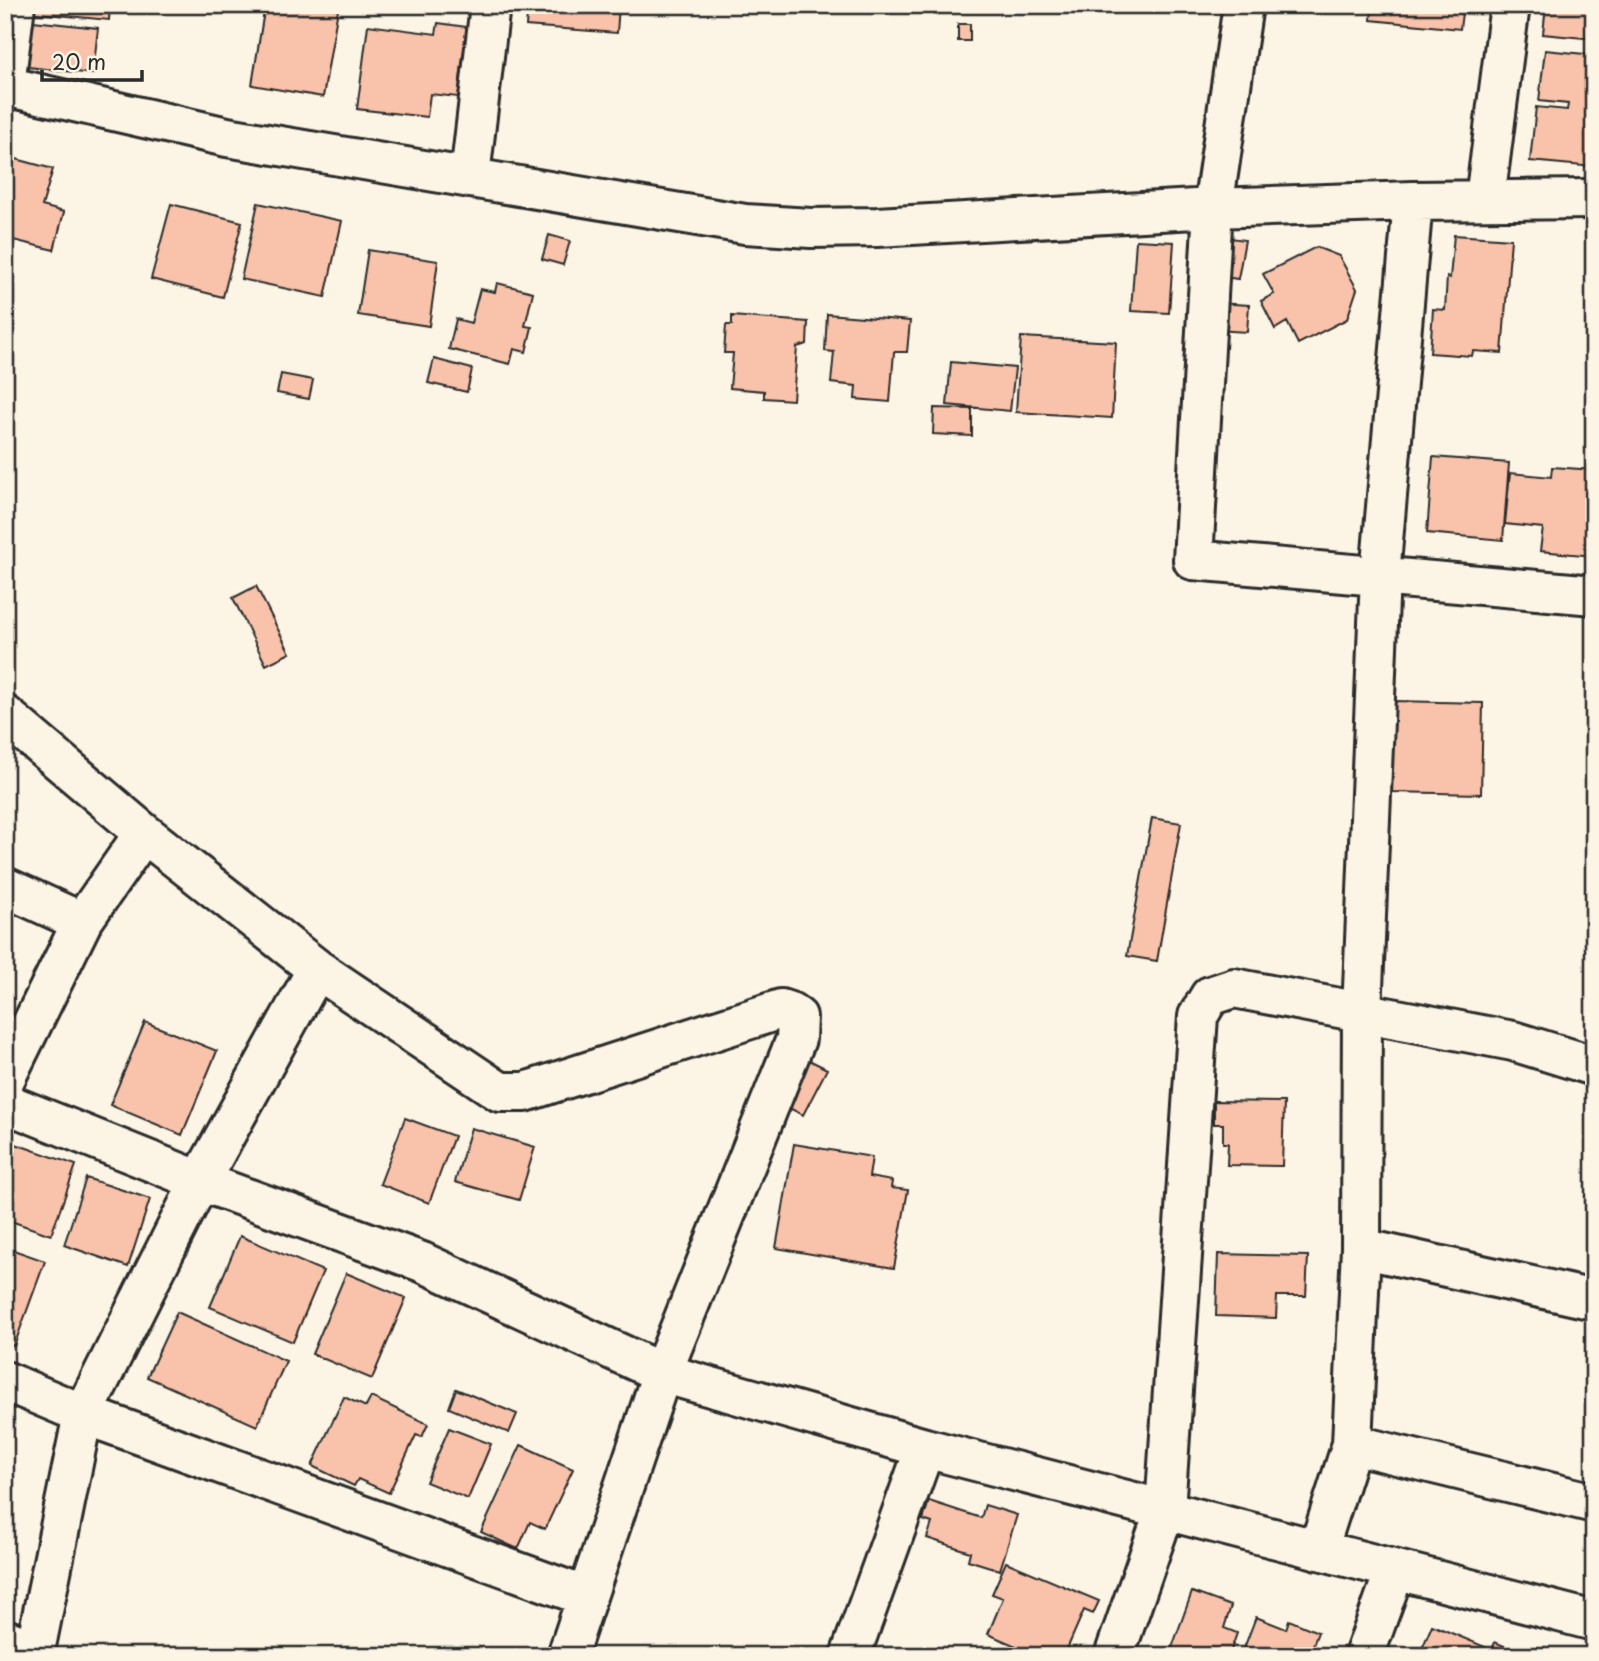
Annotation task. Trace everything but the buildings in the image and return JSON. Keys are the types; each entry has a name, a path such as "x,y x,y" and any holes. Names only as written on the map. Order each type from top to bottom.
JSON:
{"street":[{"path":"15,5 5,85 228,136 745,224 811,228 877,227 1213,208 1485,199 1594,199"},
{"path":"470,176 490,5"},
{"path":"1243,5 1213,208 1193,560 1594,595"},
{"path":"1485,199 1510,5"},
{"path":"1318,1550 1352,1444 1361,1248 1362,1013 1380,575 1413,201"},
{"path":"5,715 144,833 317,969 500,1092 525,1092 781,1009 797,1017 796,1039 662,1373 567,1656"},
{"path":"5,1079 82,922 144,833"},
{"path":"5,887 82,922"},
{"path":"29,1648 83,1414 200,1181 317,969"},
{"path":"1114,1656 1165,1510 1198,1016 1210,996 1234,988 1513,1041 1594,1066"},
{"path":"5,1103 200,1181 422,1262 662,1373 925,1448 1594,1622"},
{"path":"1361,1248 1594,1300"},
{"path":"5,1381 83,1414 587,1597"},
{"path":"1352,1444 1594,1503"},
{"path":"850,1656 925,1448"},
{"path":"1364,1656 1395,1570"}]}
